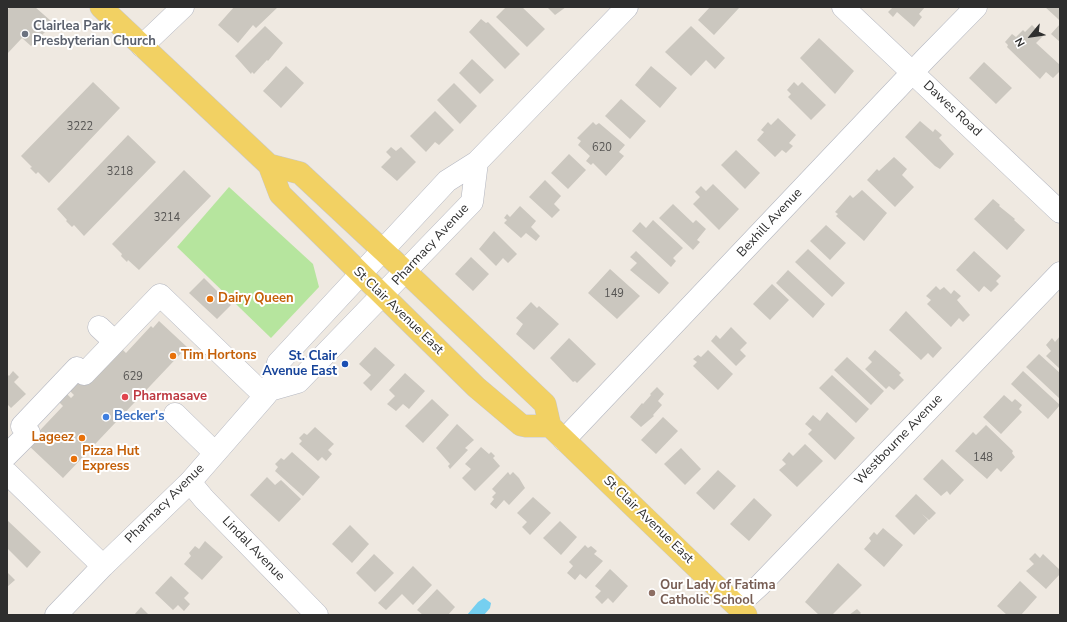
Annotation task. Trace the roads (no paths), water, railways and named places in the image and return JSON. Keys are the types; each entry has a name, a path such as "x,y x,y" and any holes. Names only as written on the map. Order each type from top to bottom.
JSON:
{"main road":[{"name":"St Clair Avenue East","path":"101,7 269,165 280,194 476,387 516,421 526,426 557,432"},
{"name":"St Clair Avenue East","path":"269,165 300,173 406,272 545,404 557,432 742,610"}],"street":[{"path":"142,46 183,7"},
{"name":"Pharmacy Avenue","path":"56,615 103,566 190,482 214,452 268,393 278,363 447,181 477,162 627,7"},
{"name":"Dawes Road","path":"843,7 1060,212"},
{"name":"Bexhill Avenue","path":"557,432 976,7"},
{"name":"Pharmacy Avenue","path":"268,393 298,382 472,202 477,162"},
{"name":"Westbourne Avenue","path":"742,610 760,585 1060,273"},
{"path":"7,455 29,433 22,426 44,402 77,368 84,374 160,295 268,393"},
{"path":"99,327 115,342"},
{"path":"175,414 214,452"},
{"path":"7,473 103,566"},
{"name":"Lindal Avenue","path":"190,482 204,499 317,615"}],"water":[{"path":"484,598 491,603 490,608 484,615 467,615 478,602"}],"place":[{"name":"Clairlea Park Presbyterian Church","path":"25,34"},
{"name":"Dairy Queen","path":"210,299"},
{"name":"Tim Hortons","path":"173,356"},
{"name":"St. Clair Avenue East","path":"345,364"},
{"name":"Pharmasave","path":"125,397"},
{"name":"Becker's","path":"106,417"},
{"name":"Lageez","path":"82,438"},
{"name":"Pizza Hut Express","path":"74,459"},
{"name":"Our Lady of Fatima Catholic School","path":"652,593"}]}
